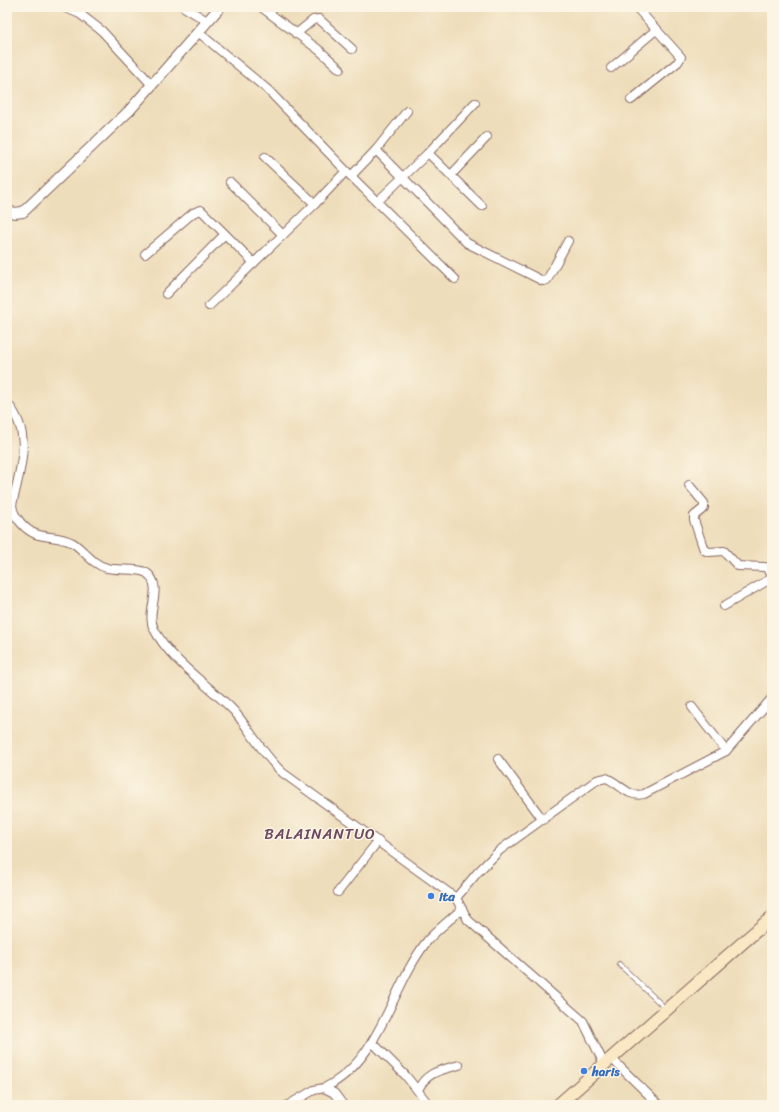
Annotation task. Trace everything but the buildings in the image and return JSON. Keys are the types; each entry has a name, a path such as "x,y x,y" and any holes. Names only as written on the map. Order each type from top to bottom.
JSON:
{"main road":[{"path":"558,1105 772,917"}],"street":[{"path":"63,7 80,14 102,31 152,85"},
{"path":"184,7 208,21"},
{"path":"7,210 18,214 26,209 112,128 152,85 220,7"},
{"path":"261,7 319,50 340,69"},
{"path":"631,100 680,60 680,54 638,8"},
{"path":"296,34 313,20 319,19 352,49"},
{"path":"611,68 657,29"},
{"path":"198,32 268,90 348,174 378,201 455,279"},
{"path":"378,201 428,153 475,103"},
{"path":"209,306 315,204 376,150 407,111"},
{"path":"451,175 487,137"},
{"path":"376,150 467,243 543,281 547,280 568,241"},
{"path":"428,153 482,206"},
{"path":"266,157 315,204"},
{"path":"230,182 283,235"},
{"path":"145,254 199,210 203,211 254,263"},
{"path":"166,294 225,234"},
{"path":"7,403 18,418 23,438 22,462 10,514 30,533 71,542 104,568 141,570 148,573 155,584 152,620 154,630 181,663 234,712 269,760 283,773 456,898 468,920 583,1021 608,1061 659,1105"},
{"path":"689,485 704,503 704,508 694,516 694,520 704,550 710,552 724,551 738,566 765,567 772,574"},
{"path":"724,606 772,578"},
{"path":"456,898 488,861 602,779 611,780 629,794 638,795 726,751 772,698"},
{"path":"692,707 726,751"},
{"path":"498,759 543,820"},
{"path":"338,892 378,841"},
{"path":"288,1105 314,1090 324,1088 347,1074 360,1061 372,1042 406,975 428,940 462,909"},
{"path":"372,1042 406,1076 429,1105"},
{"path":"418,1090 422,1081 427,1077 439,1071 459,1065"},
{"path":"324,1088 334,1093 342,1105"}],"lane":[{"path":"619,964 667,1010"}],"place":[{"name":"ita","path":"431,896"},
{"name":"haris","path":"584,1071"}],"district":[{"name":"BALAINANTUO","path":"320,834"}]}
